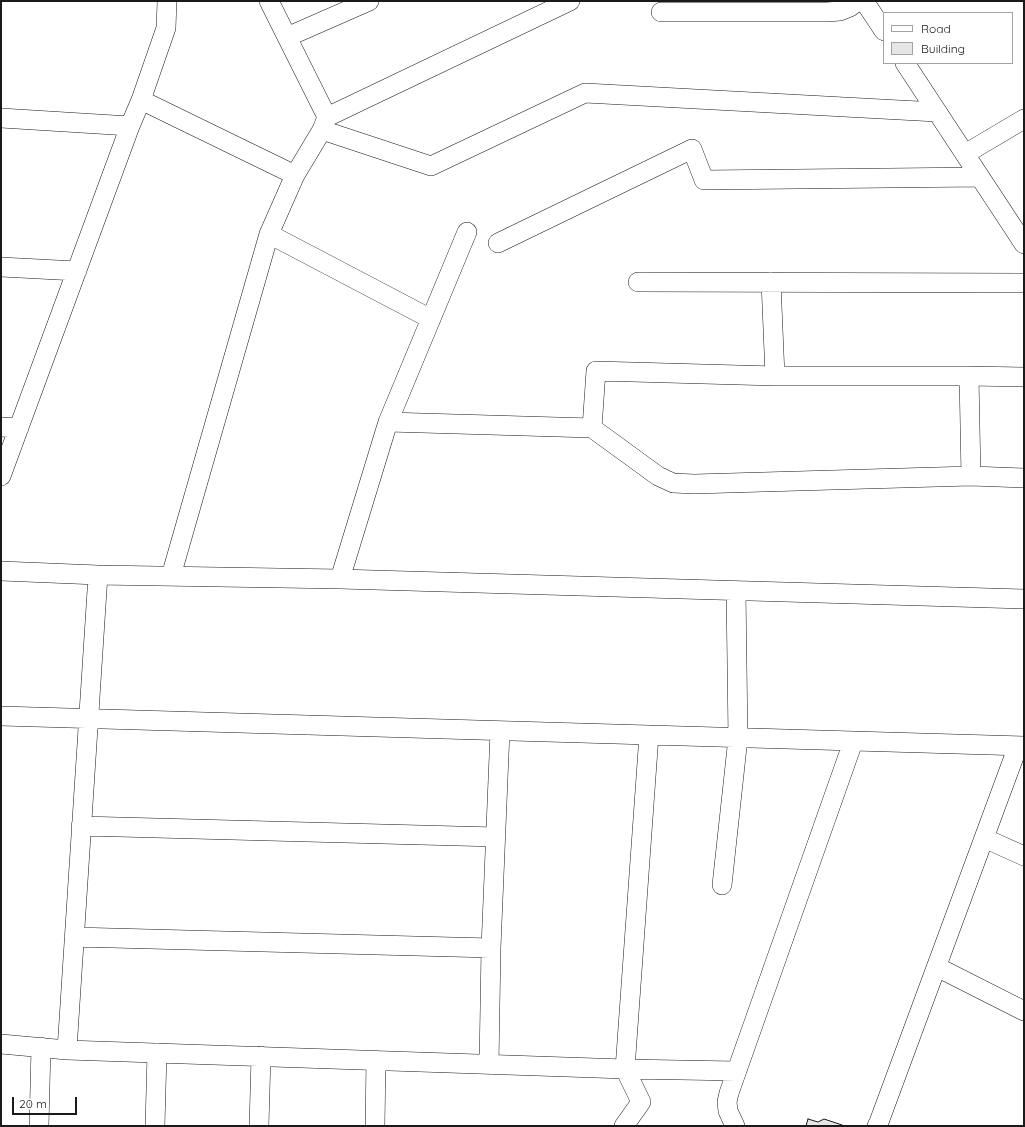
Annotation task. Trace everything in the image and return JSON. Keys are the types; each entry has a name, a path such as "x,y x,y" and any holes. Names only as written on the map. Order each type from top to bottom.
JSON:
{"street":[{"path":"1,476 10,427 77,271 141,100 166,28 167,1"},
{"path":"269,1 287,37 324,123 431,166 584,93 937,112"},
{"path":"287,37 369,1"},
{"path":"172,576 270,234 295,174 324,123 570,1"},
{"path":"662,12 807,7 840,11 850,7 858,1"},
{"path":"864,1 883,30"},
{"path":"906,64 1024,244"},
{"path":"141,100 295,174"},
{"path":"1,118 130,126"},
{"path":"965,154 1024,119"},
{"path":"498,243 692,149 704,180 980,177"},
{"path":"340,579 388,422 467,232"},
{"path":"270,234 431,319"},
{"path":"1,267 77,271"},
{"path":"638,282 1024,283"},
{"path":"771,282 775,376"},
{"path":"592,428 596,371 775,376 1024,377"},
{"path":"969,376 971,476"},
{"path":"388,422 592,428 658,476 672,483 694,484 971,476 1024,478"},
{"path":"1,571 98,575 340,579 1024,599"},
{"path":"67,1050 98,575"},
{"path":"722,884 738,738 736,591"},
{"path":"1,716 1021,746 984,838 881,1125"},
{"path":"489,1064 491,948 500,731"},
{"path":"624,1126 641,1102 625,1069 649,735"},
{"path":"734,1126 728,1111 727,1102 736,1071 853,742"},
{"path":"81,826 496,837"},
{"path":"984,838 1024,856"},
{"path":"74,937 491,948"},
{"path":"937,967 1024,1011"},
{"path":"1,1044 67,1050 625,1069 736,1071"},
{"path":"39,1126 41,1047"},
{"path":"155,1126 157,1053"},
{"path":"259,1126 260,1056"},
{"path":"375,1126 376,1060"}],"building":[{"path":"808,1119 818,1122 824,1119 845,1126 806,1126"}]}
